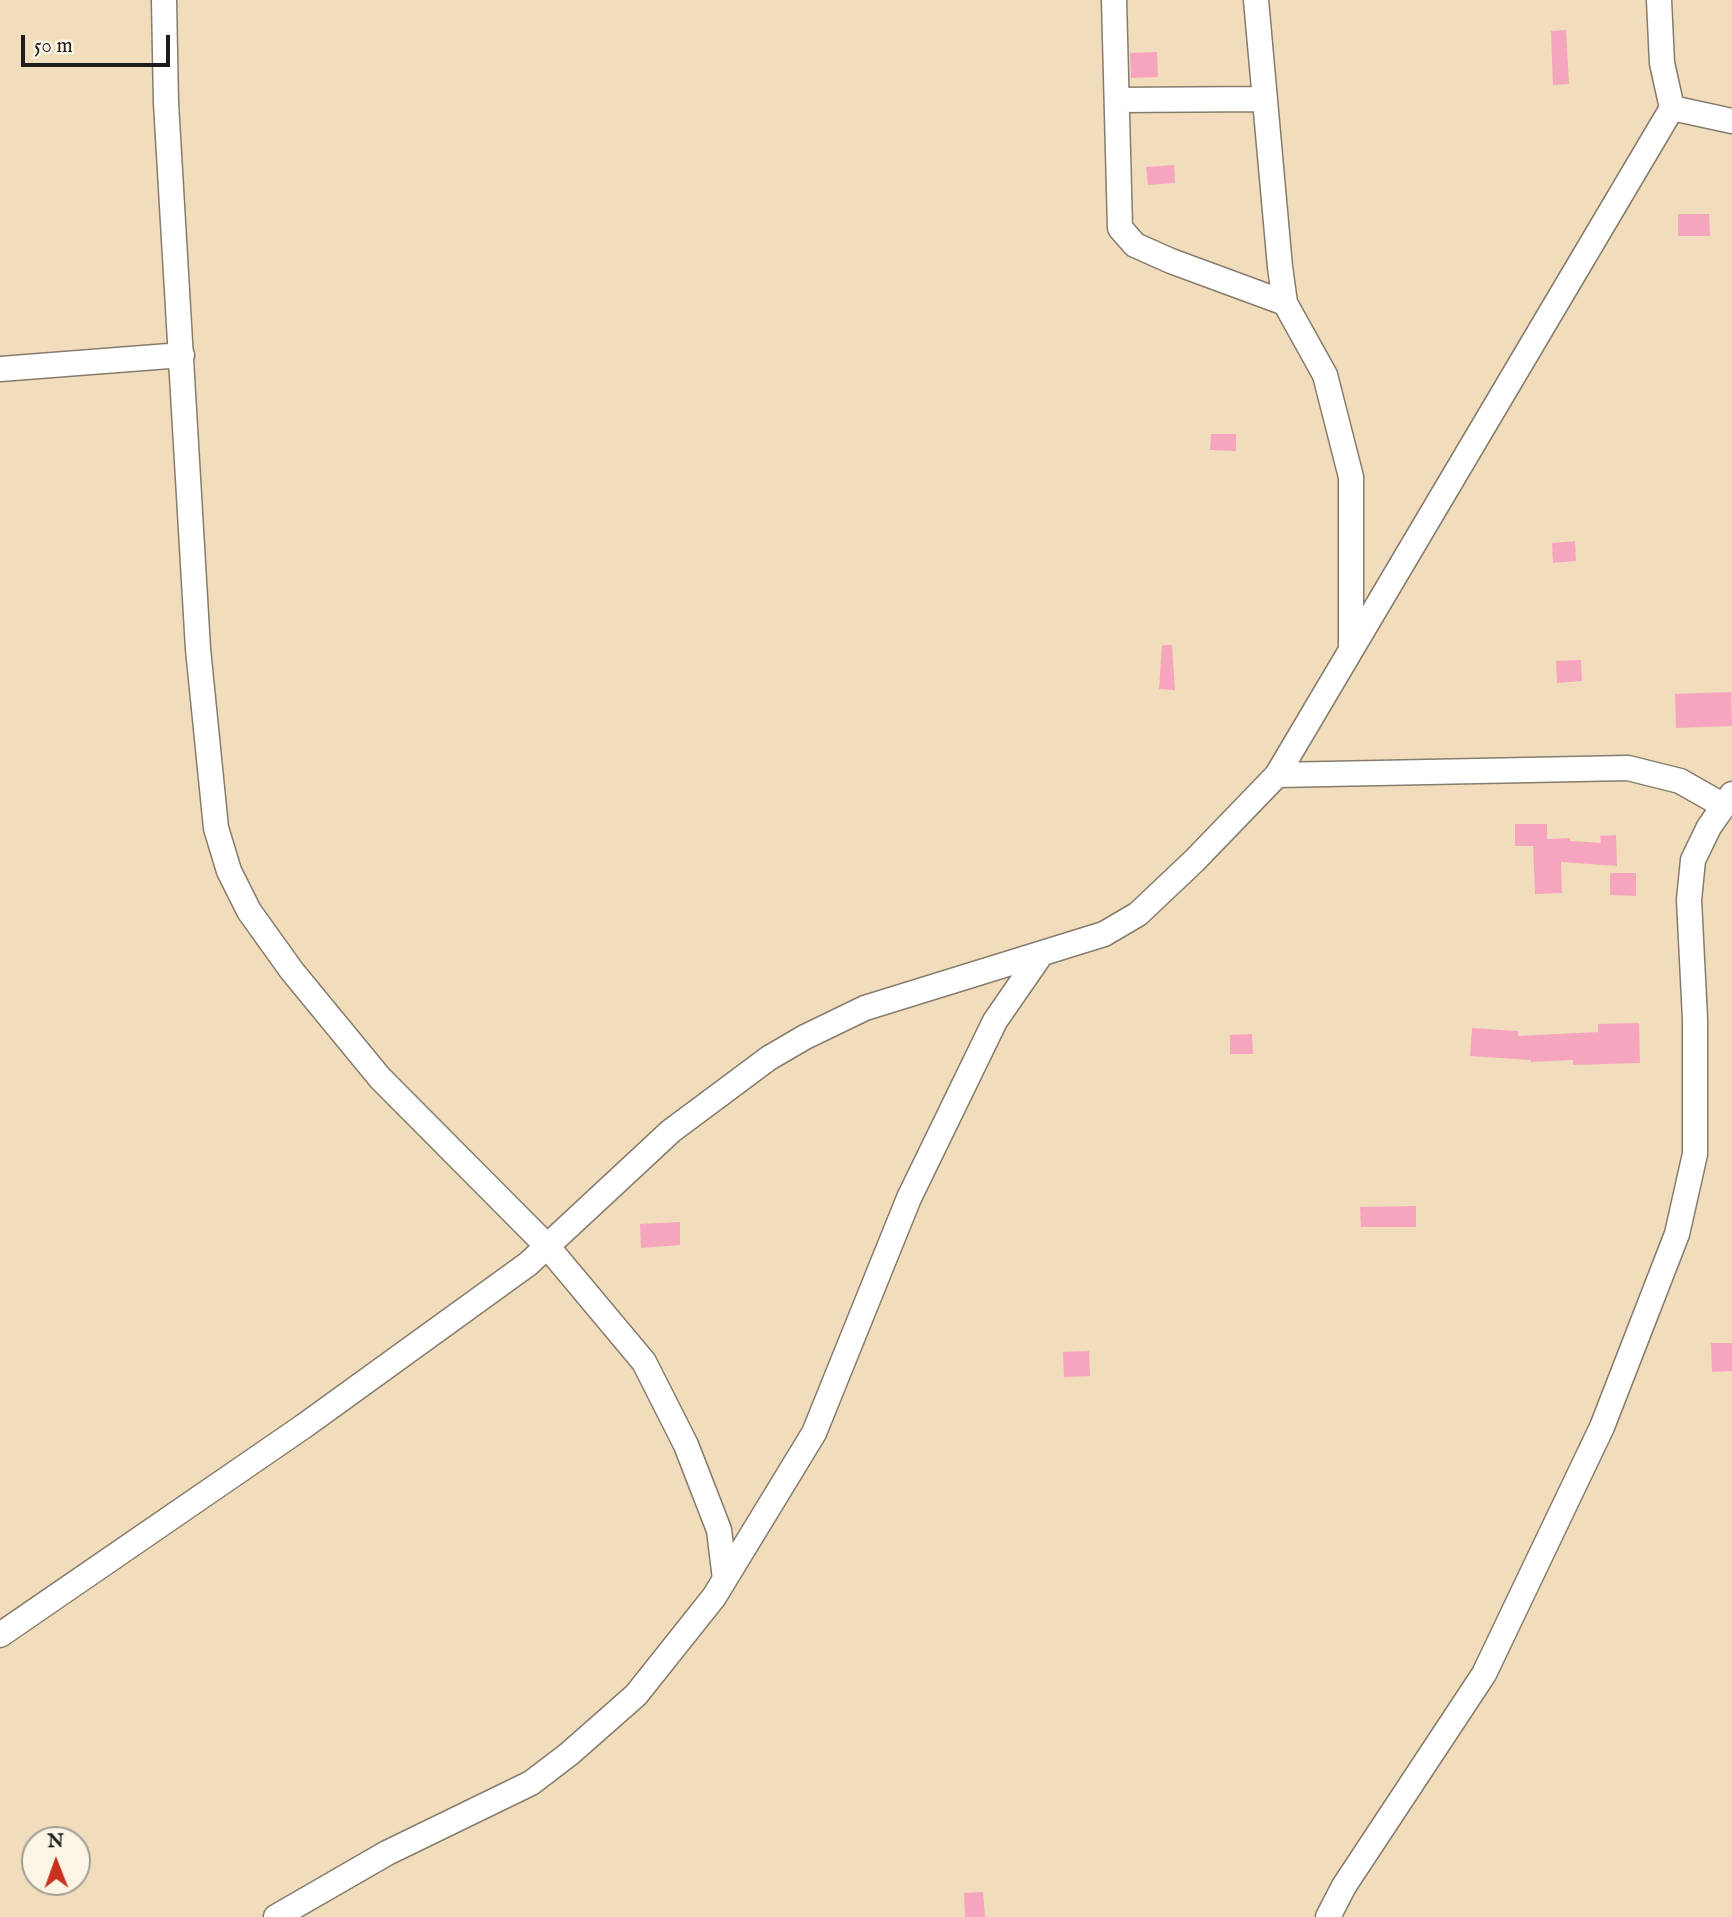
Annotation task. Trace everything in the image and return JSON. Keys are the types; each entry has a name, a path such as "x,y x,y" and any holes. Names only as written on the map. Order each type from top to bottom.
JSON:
{"street":[{"path":"164,0 166,103 198,649 216,828 229,871 249,911 292,971 380,1078 547,1246 644,1362 686,1445 719,1530 725,1579"},
{"path":"1114,0 1121,228 1135,245 1147,251 1285,303"},
{"path":"1256,0 1285,303 1325,375 1351,477 1351,647"},
{"path":"0,1635 304,1426 528,1264 671,1132 769,1058 865,1008 1104,934 1138,914 1194,862 1277,775 1672,108 1662,63 1659,0"},
{"path":"1117,100 1265,99"},
{"path":"1672,108 1732,121"},
{"path":"0,369 182,355"},
{"path":"1277,775 1628,768 1680,781 1728,800 1709,827 1693,860 1689,900 1695,1019 1695,1154 1677,1234 1602,1427 1484,1674 1344,1886 1328,1917"},
{"path":"276,1917 387,1853 531,1783 636,1695 714,1597 814,1433 909,1198 995,1021 1042,953"}],"building":[{"path":"1566,30 1569,84 1553,85 1551,31"},
{"path":"1157,52 1158,77 1131,78 1130,53"},
{"path":"1174,165 1175,183 1148,185 1146,167"},
{"path":"1678,214 1709,214 1710,236 1678,236"},
{"path":"1211,434 1236,434 1236,451 1210,450"},
{"path":"1575,541 1576,561 1553,563 1552,543"},
{"path":"1162,645 1172,645 1175,690 1159,689"},
{"path":"1581,660 1582,681 1557,683 1556,661"},
{"path":"1731,692 1732,726 1676,728 1675,694"},
{"path":"1515,824 1547,824 1547,839 1570,838 1570,841 1601,843 1600,836 1616,835 1617,866 1561,862 1562,893 1535,894 1533,846 1515,846"},
{"path":"1610,873 1636,873 1636,896 1610,895"},
{"path":"1639,1023 1640,1063 1573,1065 1573,1060 1531,1062 1470,1056 1472,1028 1518,1031 1518,1036 1598,1032 1598,1024"},
{"path":"1252,1034 1253,1054 1230,1054 1230,1035"},
{"path":"1416,1206 1416,1227 1361,1227 1360,1207"},
{"path":"680,1222 680,1245 641,1248 640,1224"},
{"path":"1711,1343 1732,1343 1732,1371 1712,1372"},
{"path":"1089,1351 1090,1376 1064,1377 1063,1352"},
{"path":"983,1892 985,1917 965,1917 964,1893"}]}
